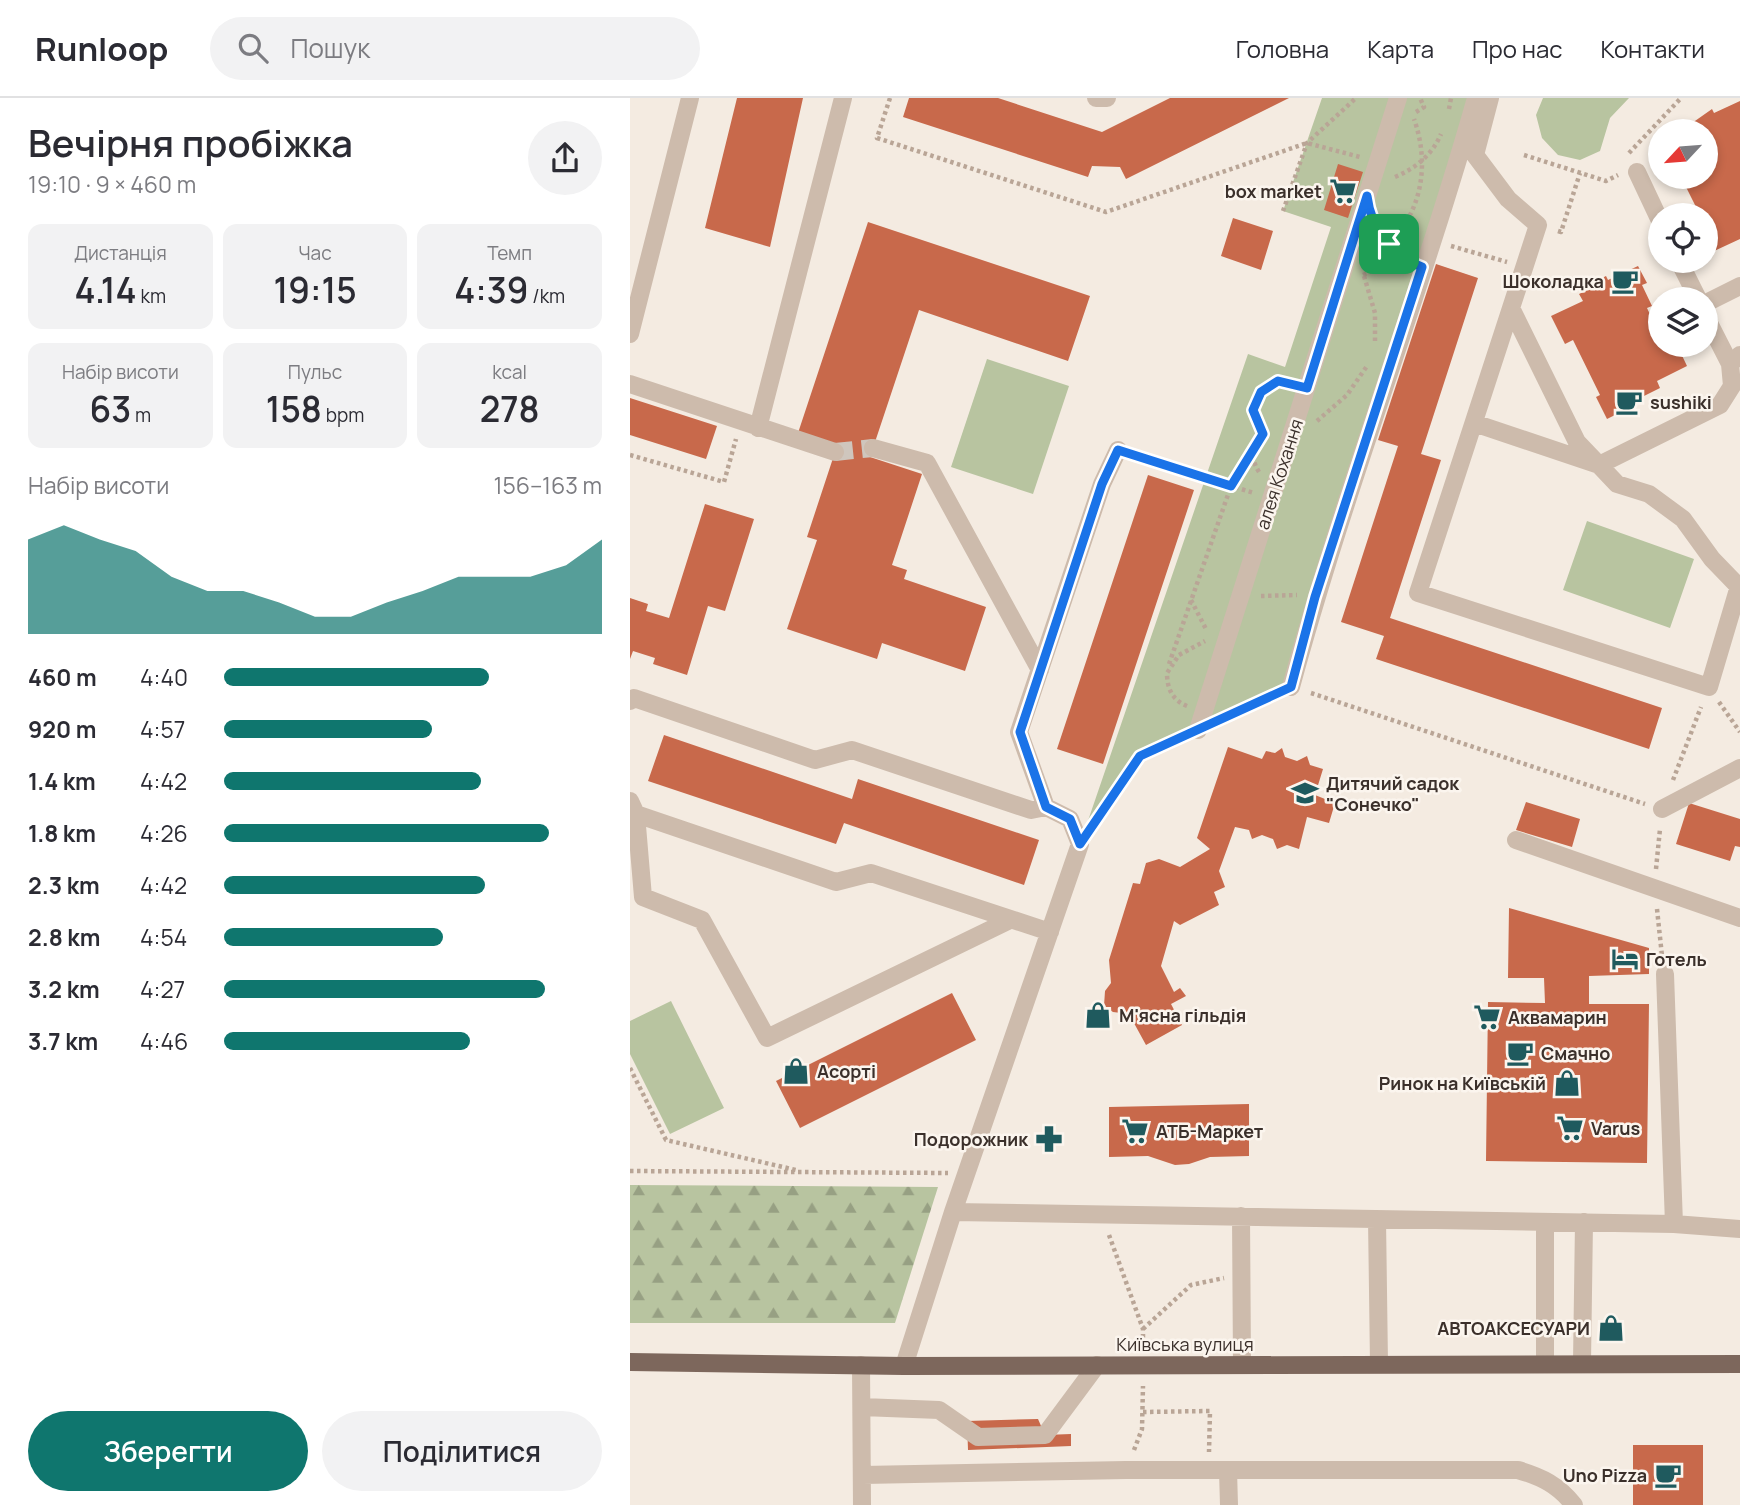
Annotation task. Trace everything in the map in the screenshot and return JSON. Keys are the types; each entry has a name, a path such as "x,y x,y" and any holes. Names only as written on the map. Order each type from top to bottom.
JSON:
{"main road":[{"name":"Київська вулиця","path":"630,1362 904,1366 1740,1364"}],"street":[{"path":"630,334 690,98"},
{"path":"749,424 843,98"},
{"path":"1097,98 1107,98"},
{"path":"1291,687 1315,597 1422,267 1446,202 1476,98"},
{"path":"1490,98 1475,155 1508,199 1538,225 1418,593 1709,687 1739,587 1712,559 1683,519 1649,494 1617,484 1577,442 1511,308"},
{"name":"алея Кохання","path":"1198,730 1378,162 1403,100"},
{"path":"1636,170 1652,203"},
{"path":"1718,297 1740,286"},
{"path":"1474,423 1599,464 1720,405 1732,386 1735,360 1718,335"},
{"path":"630,384 835,452"},
{"path":"873,448 926,463 1040,670"},
{"path":"1046,807 1020,732 1102,484 1118,450"},
{"path":"630,701 634,698 814,760 852,750 1031,810 1046,807 1070,819 1080,844 966,1173 904,1366"},
{"path":"1662,809 1740,768"},
{"path":"1010,920 767,1038 702,920 636,900 633,808 836,881 870,873 1050,932"},
{"path":"1516,840 1740,918"},
{"path":"1665,974 1674,1224"},
{"path":"953,1212 1584,1222 1740,1229"},
{"path":"1241,1216 1242,1365"},
{"path":"1377,1219 1379,1363"},
{"path":"1545,1222 1545,1363"},
{"path":"1582,1363 1584,1222"},
{"path":"861,1365 862,1505"},
{"path":"862,1406 939,1410 978,1437 1045,1435 1097,1365"},
{"path":"863,1475 1228,1469 1518,1470 1541,1476 1563,1491 1574,1505"},
{"path":"1228,1469 1229,1505"}],"path":[{"path":"890,98 877,138 1106,212 1307,143 1356,98"},
{"path":"1446,120 1451,98"},
{"path":"1524,155 1606,181 1636,170 1628,154 1681,98"},
{"path":"1389,244 1411,217 1422,180 1422,143 1403,100"},
{"path":"1422,267 1409,262 1389,244 1375,226 1369,190 1422,162 1432,152 1443,129"},
{"path":"1307,143 1378,162"},
{"path":"1283,211 1307,143"},
{"path":"1538,225 1562,232 1580,173"},
{"path":"1431,240 1524,268"},
{"path":"1363,275 1375,313 1374,346"},
{"path":"1293,431 1313,424 1334,410 1361,378 1371,359"},
{"path":"1167,673 1231,486 1253,455 1254,447 1263,434 1253,410 1261,392 1278,381 1307,388"},
{"path":"630,455 724,482 749,424"},
{"path":"1118,450 1231,486 1274,491"},
{"path":"1253,455 1260,473 1274,491"},
{"path":"1191,600 1207,632"},
{"path":"1080,844 1140,756 1291,687 1662,809"},
{"path":"1709,687 1740,732"},
{"path":"630,1068 666,1140 803,1172"},
{"path":"630,1171 966,1173"},
{"path":"1102,1214 1143,1329 1142,1429 1126,1470"},
{"path":"1143,1329 1191,1286 1241,1273"},
{"path":"1143,1412 1210,1411 1209,1470"}],"green space":[{"path":"1322,98 1476,98 1291,687 1140,756 1080,844 1248,354 1285,367 1331,227 1283,211"},
{"path":"1543,98 1629,98 1610,118 1600,151 1580,160 1558,155 1542,138 1536,115"},
{"path":"987,359 1069,386 1033,494 951,467"},
{"path":"1587,521 1694,559 1670,628 1563,590"},
{"path":"671,1001 724,1108 670,1134 630,1054 630,1021"},
{"path":"630,1185 938,1187 895,1323 630,1323"}],"building":[{"path":"737,98 803,98 770,247 705,228"},
{"path":"909,98 998,98 1102,132 1170,98 1289,98 1126,179 1120,167 1092,166 1088,177 903,117"},
{"path":"1740,101 1740,239 1718,249 1718,203 1694,203 1687,189 1718,189 1718,119 1698,119 1712,109 1714,113"},
{"name":"box market","path":"1338,164 1363,172 1348,218 1324,210"},
{"path":"1233,218 1273,231 1261,270 1221,256"},
{"path":"868,222 1090,296 1068,361 919,310 870,457 922,474 892,565 907,570 904,579 986,607 965,671 882,643 877,659 787,629 817,540 807,537 837,446 798,433"},
{"path":"1436,264 1478,278 1421,454 1441,460 1390,618 1662,708 1649,749 1376,659 1384,636 1341,622 1398,446 1378,440"},
{"path":"1638,266 1647,283 1642,285 1648,298 1648,357 1683,357 1687,366 1657,381 1660,388 1636,400 1637,404 1607,419 1596,397 1600,395 1573,340 1565,344 1551,316 1583,301 1579,294 1594,287 1592,283 1606,276 1608,280"},
{"path":"630,398 717,426 706,459 630,435"},
{"path":"1148,475 1194,490 1103,764 1057,749"},
{"path":"705,504 754,519 725,611 708,606 687,675 653,664 655,658 633,651 630,659 630,598 648,604 646,611 669,618"},
{"path":"664,735 852,799 858,779 1039,840 1024,885 844,823 836,844 648,781"},
{"path":"1228,747 1262,759 1266,751 1275,753 1282,748 1285,757 1297,761 1307,756 1310,765 1323,769 1315,795 1335,803 1329,823 1307,817 1299,849 1287,845 1277,849 1273,839 1262,835 1252,839 1249,830 1235,827 1219,871 1225,887 1214,892 1219,905 1180,925 1174,921 1161,966 1174,992 1180,988 1186,996 1171,1004 1182,1025 1146,1045 1129,1014 1113,1012 1104,1006 1105,991 1111,983 1109,960 1133,883 1140,884 1146,863 1159,859 1180,867 1210,849 1197,838"},
{"path":"1526,802 1580,819 1572,847 1516,830"},
{"path":"1689,803 1740,819 1740,847 1735,846 1730,861 1676,844"},
{"name":"Ринок на Київській","path":"1509,908 1649,948 1649,974 1589,976 1589,1004 1649,1004 1647,1163 1486,1161 1488,1002 1545,1003 1544,978 1508,978"},
{"path":"952,993 976,1040 800,1128 776,1081"},
{"path":"1249,1104 1249,1156 1210,1157 1189,1164 1175,1165 1148,1156 1109,1157 1109,1107"},
{"path":"1038,1419 1045,1435 1071,1434 1071,1446 968,1450 967,1421"},
{"name":"Uno Pizza","path":"1633,1445 1703,1445 1703,1505 1633,1505"}],"tunnel":[{"path":"835,452 873,448"}],"place":[{"name":"box market","path":"1343,191"},
{"name":"Шоколадка","path":"1625,281"},
{"name":"sushiki","path":"1629,402"},
{"name":"Дитячий садок \"Сонечко\"","path":"1305,793"},
{"name":"Готель","path":"1625,959"},
{"name":"М'ясна гільдія","path":"1098,1015"},
{"name":"Аквамарин","path":"1487,1017"},
{"name":"Смачно","path":"1520,1053"},
{"name":"Асорті","path":"796,1071"},
{"name":"Ринок на Київській","path":"1567,1083"},
{"name":"Varus","path":"1570,1128"},
{"name":"АТБ-Маркет","path":"1135,1131"},
{"name":"Подорожник","path":"1049,1139"},
{"name":"АВТОАКСЕСУАРИ","path":"1611,1328"},
{"name":"Uno Pizza","path":"1668,1475"}],"route":[{"path":"1367,196 1375,226 1389,244 1409,262 1422,267 1315,597 1291,687 1140,756 1080,844 1070,819 1046,807 1020,732 1102,484 1118,450 1231,486 1253,455 1254,447 1263,434 1254,419 1253,410 1254,402 1261,392 1278,381 1296,383 1307,388 1367,196"}]}
